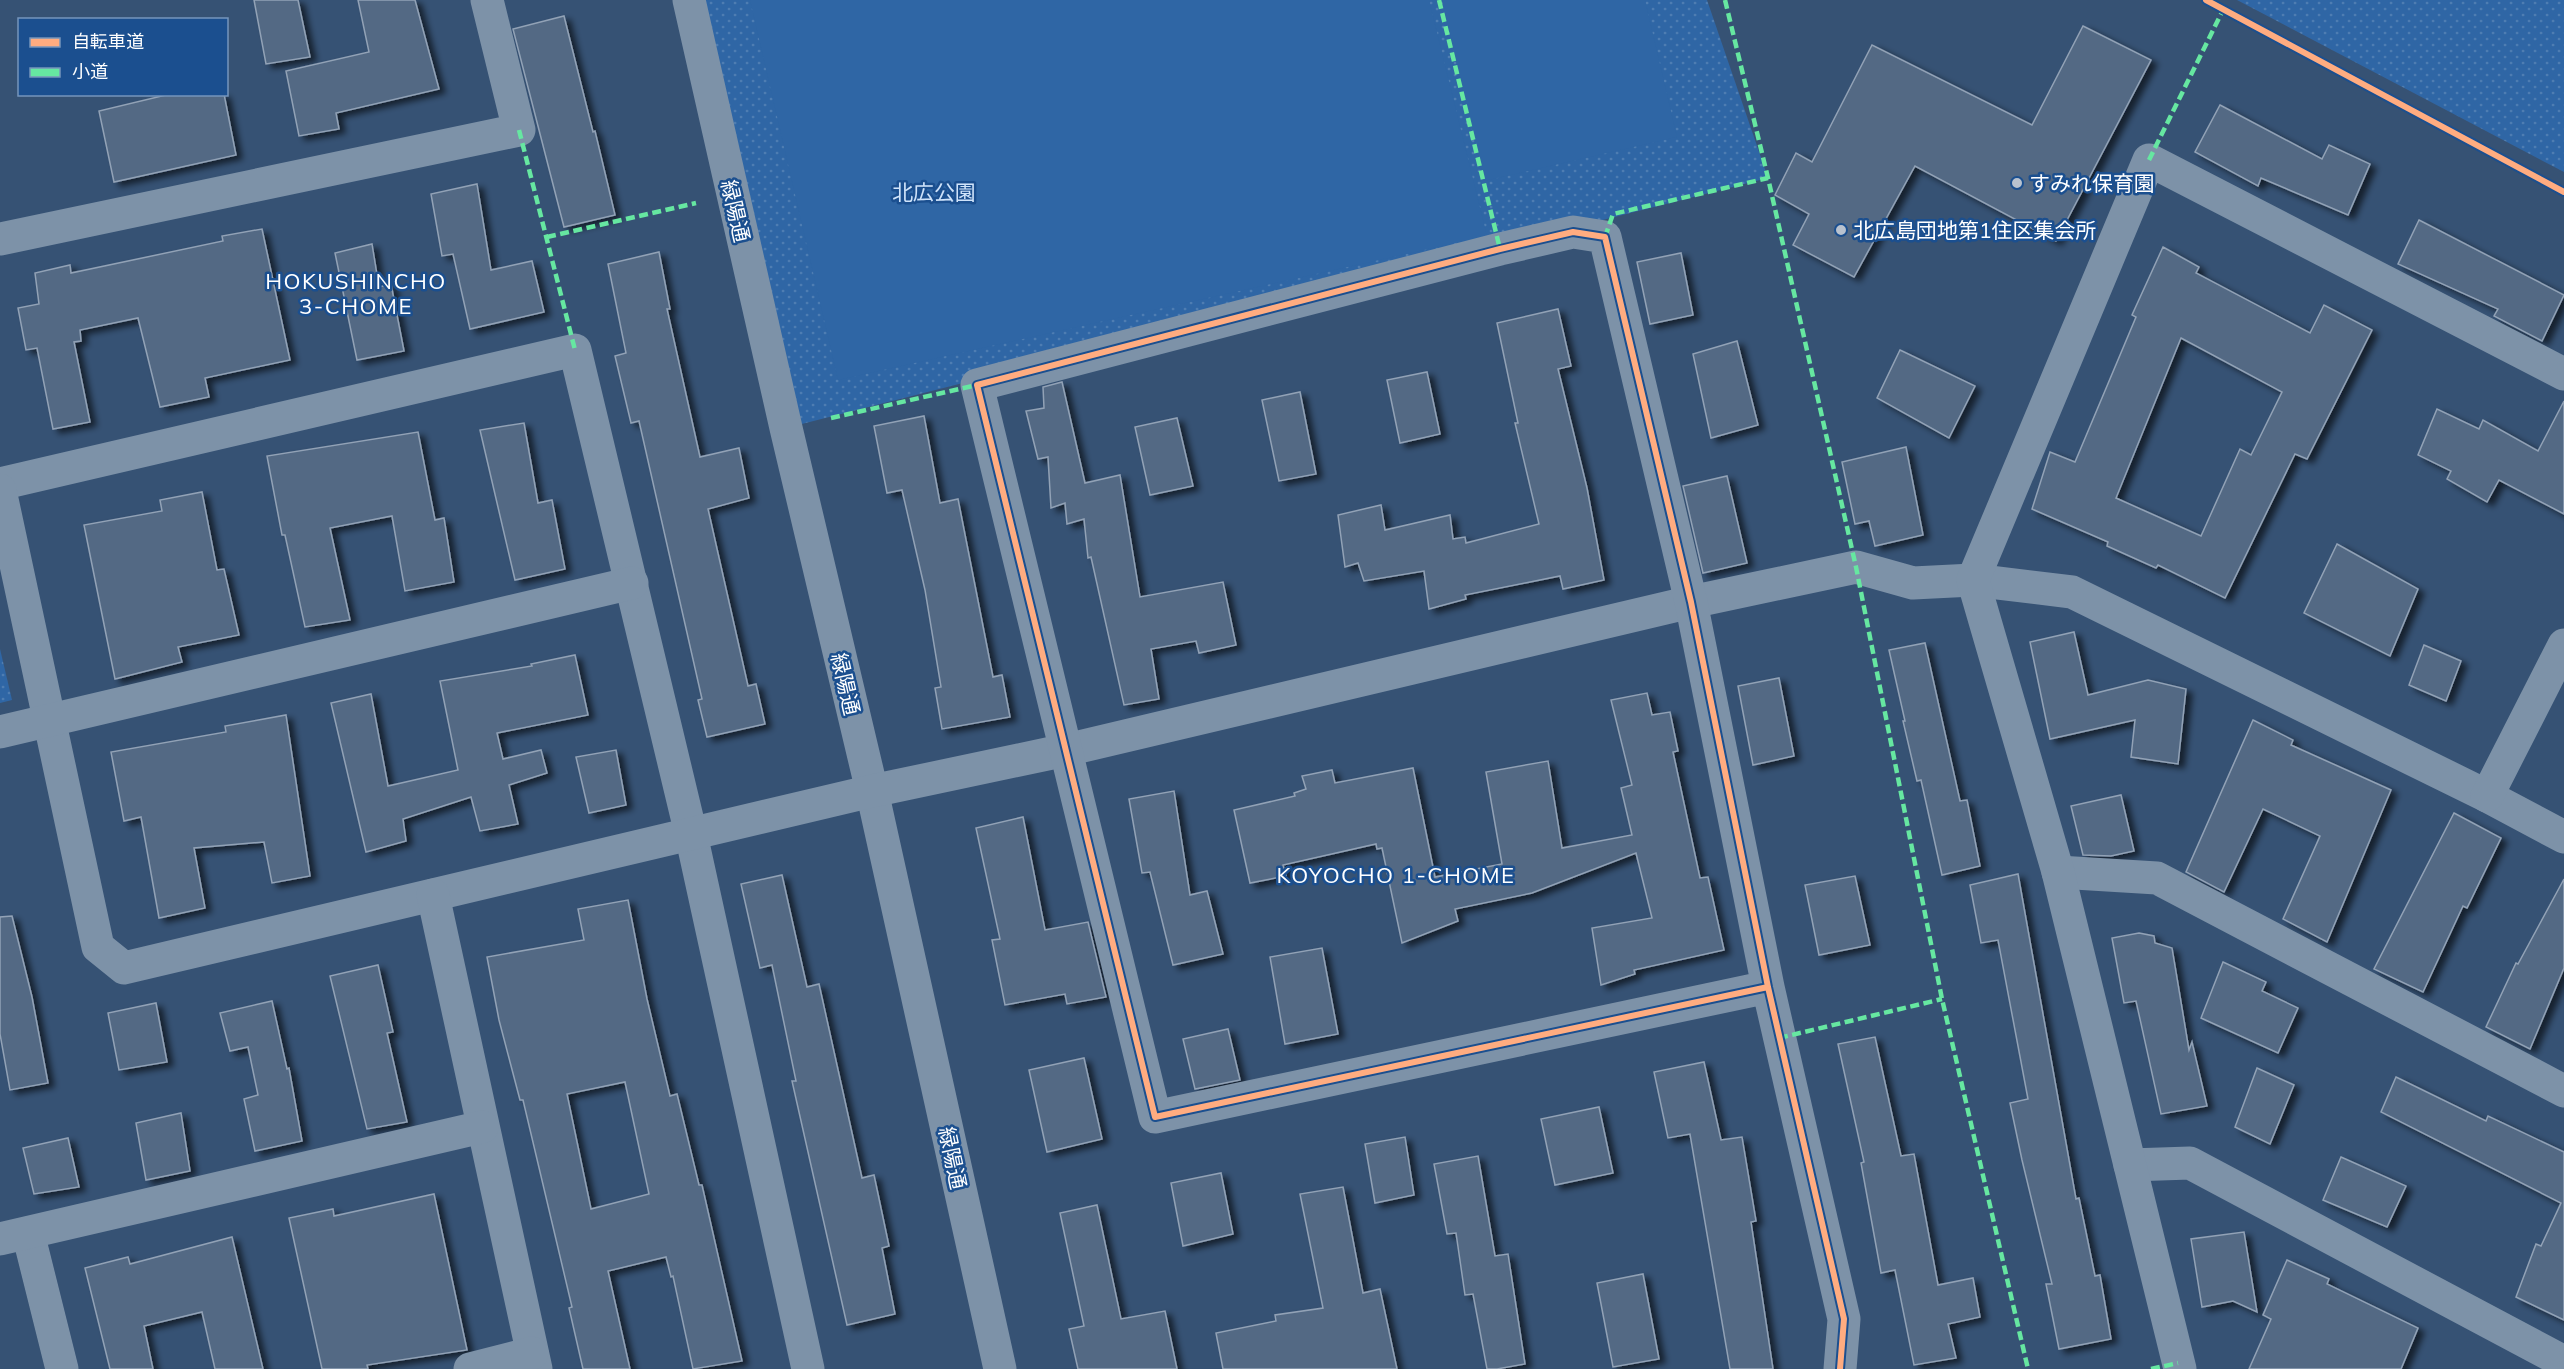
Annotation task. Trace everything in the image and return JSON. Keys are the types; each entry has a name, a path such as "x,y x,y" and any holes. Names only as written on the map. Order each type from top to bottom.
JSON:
{"street":[{"path":"0,239 519,130 488,0"},
{"name":"緑陽通","path":"689,0 786,428 872,792 1000,1369"},
{"path":"2180,1369 2058,872 1973,580 2149,160 2564,374"},
{"path":"1767,987 1155,1117 977,385 1510,246 1574,232 1605,237 1691,602 1767,987 1844,1319 1840,1369"},
{"path":"0,484 575,350 691,834 808,1369"},
{"path":"0,490 98,948 124,968 872,792 1066,750 1691,602 1856,567 1913,584 1973,580 2073,592 2487,796 2564,837"},
{"path":"0,732 632,583"},
{"path":"2487,796 2564,645"},
{"path":"2058,872 2157,878 2564,1091"},
{"path":"433,895 534,1361 470,1369"},
{"path":"62,1369 14,1236 482,1127"},
{"path":"2130,1165 2190,1162 2564,1362"}],"green space":[{"name":"北広公園","path":"689,0 1707,0 1768,178 786,428"},
{"name":"北広公園","path":"750,0 1429,0 1487,236 838,380"},
{"path":"1442,0 1645,0 1677,137 1484,181"},
{"path":"2237,0 2564,0 2564,172"},
{"path":"0,649 12,700 0,703"}],"building":[{"path":"254,0 298,0 310,57 266,64"},
{"path":"358,0 415,0 439,89 336,113 339,129 299,136 286,71 369,52"},
{"path":"564,16 615,215 564,227 513,29"},
{"name":"すみれ保育園","path":"2083,26 2151,60 2056,241 1915,166 1854,277 1793,245 1809,214 1775,195 1796,153 1812,162 1872,45 2032,125"},
{"path":"162,96 224,96 236,155 114,182 99,111"},
{"path":"2220,105 2322,159 2329,145 2370,164 2348,215 2261,178 2258,186 2195,152"},
{"path":"477,184 491,270 532,261 544,312 470,329 453,254 442,256 431,194"},
{"path":"2419,220 2564,295 2542,341 2494,316 2498,309 2398,264"},
{"path":"262,229 290,360 205,378 209,397 160,407 138,318 80,330 81,341 74,342 90,422 53,429 37,348 26,350 18,308 39,304 35,273 70,265 71,273 223,241 222,236"},
{"path":"372,244 379,287 391,284 404,351 357,360 335,253"},
{"path":"2163,247 2199,267 2196,273 2310,333 2324,305 2372,330 2307,459 2295,454 2225,598 2158,565 2156,568 2107,546 2108,542 2032,509 2050,452 2075,462 2136,317 2132,315","holes":["2181,338 2282,392 2251,455 2240,449 2201,536 2116,498"]},
{"path":"659,252 670,309 667,309 700,457 739,448 749,498 708,509 748,686 756,684 765,724 707,737 698,700 702,699 639,421 631,423 615,356 626,353 608,264"},
{"path":"1681,253 1693,315 1650,324 1637,262"},
{"path":"1558,309 1571,366 1558,369 1587,488 1604,580 1563,589 1560,576 1465,595 1466,599 1429,609 1424,571 1364,581 1358,563 1345,567 1338,515 1381,505 1385,530 1450,515 1453,539 1465,537 1466,543 1539,524 1515,423 1518,423 1497,323"},
{"path":"1737,341 1758,425 1711,438 1693,354"},
{"path":"1900,350 1975,386 1949,438 1877,398"},
{"path":"1427,372 1440,434 1400,443 1387,380"},
{"path":"1062,382 1085,483 1120,475 1140,597 1223,582 1236,645 1199,653 1196,641 1151,649 1159,699 1124,705 1091,557 1088,558 1084,519 1067,524 1065,503 1051,508 1048,457 1038,459 1026,411 1044,408 1043,387"},
{"path":"1300,392 1316,474 1279,481 1262,400"},
{"path":"2564,401 2564,514 2499,480 2487,502 2447,479 2451,471 2418,455 2437,409 2479,429 2483,420 2538,451"},
{"path":"924,416 940,503 958,499 993,677 1002,675 1010,717 942,729 935,688 941,687 925,590 902,490 887,493 874,426"},
{"path":"1177,418 1193,486 1150,495 1135,427"},
{"path":"524,423 538,503 552,500 565,569 515,580 480,430"},
{"path":"418,432 435,520 444,518 454,582 405,591 392,516 330,528 350,620 305,627 285,535 282,535 267,456"},
{"path":"1906,447 1923,535 1875,546 1869,521 1855,524 1842,462"},
{"path":"1727,476 1747,563 1703,573 1683,486"},
{"path":"202,492 217,570 224,569 239,635 178,647 182,662 115,679 84,525 162,511 160,500"},
{"path":"2337,544 2418,589 2390,656 2304,613"},
{"path":"2074,632 2088,695 2148,680 2186,689 2178,764 2131,757 2135,720 2050,739 2030,642"},
{"path":"1925,643 1960,801 1967,800 1980,866 1942,875 1921,780 1917,781 1889,650"},
{"path":"2424,645 2461,661 2446,701 2409,685"},
{"path":"575,655 588,715 497,733 503,759 541,750 547,773 509,785 518,824 480,831 471,797 403,819 406,841 366,852 331,703 371,694 388,786 458,770 440,681 532,666 531,664"},
{"path":"1779,678 1794,756 1753,765 1738,686"},
{"path":"1647,693 1652,715 1670,712 1678,751 1673,752 1700,878 1708,877 1724,950 1634,970 1635,974 1601,985 1592,928 1652,918 1636,853 1532,893 1455,909 1458,921 1402,943 1382,848 1377,849 1376,844 1283,865 1286,876 1250,883 1234,810 1295,796 1294,793 1306,789 1302,776 1332,770 1335,783 1413,768 1435,877 1502,864 1486,772 1548,761 1562,848 1632,835 1621,788 1632,785 1611,700"},
{"path":"286,715 310,876 272,883 264,842 194,848 205,908 159,918 141,817 124,821 111,752 226,732 225,726"},
{"path":"2253,720 2293,740 2291,745 2391,790 2327,942 2283,919 2320,836 2263,809 2224,892 2186,872"},
{"path":"616,750 626,805 589,813 576,757"},
{"path":"1174,791 1190,895 1207,891 1223,954 1173,965 1150,872 1142,873 1129,799"},
{"path":"2121,795 2134,851 2111,856 2083,855 2071,806"},
{"path":"2454,813 2501,838 2467,908 2463,906 2423,992 2374,969"},
{"path":"1023,817 1045,930 1088,922 1106,997 1067,1004 1065,994 1005,1005 992,940 1000,939 976,828"},
{"path":"2018,874 2076,1199 2079,1198 2095,1276 2100,1275 2111,1339 2059,1349 2046,1284 2052,1284 2010,1103 2028,1099 1998,940 1981,943 1970,885"},
{"path":"782,875 807,987 819,984 862,1178 874,1175 889,1246 882,1248 895,1314 847,1325 792,1081 796,1081 772,965 760,968 741,884"},
{"path":"1855,876 1870,945 1819,955 1805,885"},
{"path":"2564,879 2564,968 2530,1049 2486,1027 2516,963 2518,964"},
{"path":"628,900 647,999 670,1096 677,1094 699,1185 702,1185 742,1361 693,1369 673,1276 671,1277 666,1257 608,1271 630,1369 583,1369 569,1308 572,1307 523,1100 520,1100 499,1020 487,957 584,940 578,909","holes":["625,1082 649,1194 591,1209 567,1094"]},
{"path":"12,916 32,997 48,1083 10,1090 0,1034 0,917"},
{"path":"2139,933 2154,936 2155,943 2172,948 2189,1050 2192,1042 2207,1106 2161,1114 2136,1001 2124,1003 2112,938"},
{"path":"1322,948 1338,1034 1285,1044 1270,957"},
{"path":"2223,962 2266,982 2262,991 2298,1008 2278,1053 2201,1018"},
{"path":"378,965 393,1032 387,1033 407,1122 367,1129 330,976"},
{"path":"272,1001 287,1069 289,1068 302,1141 255,1151 244,1099 258,1095 248,1047 230,1051 220,1013"},
{"path":"156,1003 167,1062 119,1070 108,1013"},
{"path":"1228,1029 1240,1080 1195,1089 1183,1039"},
{"path":"1875,1037 1901,1156 1914,1154 1938,1285 1973,1278 1980,1317 1948,1324 1956,1358 1914,1365 1895,1270 1881,1273 1861,1163 1864,1162 1838,1044"},
{"path":"1084,1058 1102,1139 1047,1152 1029,1070"},
{"path":"1704,1062 1721,1140 1742,1137 1756,1221 1751,1222 1773,1369 1730,1369 1690,1134 1668,1138 1654,1072"},
{"path":"2257,1068 2294,1085 2270,1144 2235,1127"},
{"path":"2396,1077 2486,1121 2488,1116 2564,1152 2564,1320 2516,1297 2536,1244 2541,1246 2561,1203 2381,1112"},
{"path":"1599,1107 1613,1173 1555,1185 1541,1119"},
{"path":"181,1113 190,1171 146,1180 136,1123"},
{"path":"1405,1137 1414,1195 1375,1203 1365,1144"},
{"path":"68,1138 79,1187 34,1194 23,1148"},
{"path":"1478,1156 1495,1256 1508,1254 1525,1364 1497,1369 1487,1369 1473,1294 1465,1295 1456,1233 1447,1234 1434,1164"},
{"path":"2341,1157 2406,1186 2387,1227 2323,1200"},
{"path":"1221,1173 1233,1234 1183,1246 1171,1183"},
{"path":"1343,1187 1363,1293 1380,1289 1397,1369 1223,1369 1216,1333 1276,1321 1275,1315 1323,1308 1300,1194"},
{"path":"434,1194 467,1350 367,1365 368,1369 322,1369 289,1218 333,1209 334,1216"},
{"path":"1097,1205 1121,1319 1165,1311 1177,1369 1078,1369 1069,1329 1084,1326 1060,1213"},
{"path":"2244,1232 2257,1312 2233,1301 2202,1307 2191,1239"},
{"path":"232,1237 263,1369 215,1369 202,1312 144,1326 153,1369 110,1369 85,1268 128,1257 130,1264"},
{"path":"2287,1260 2329,1279 2327,1284 2418,1328 2401,1369 2249,1369 2271,1319 2263,1315"},
{"path":"1643,1274 1659,1359 1613,1367 1597,1283"}],"marked path":[{"path":"1439,0 1500,249"},
{"path":"1725,0 1768,178 1856,567 1942,999 2028,1369"},
{"path":"2149,160 2223,10"},
{"path":"519,130 575,350"},
{"path":"1605,237 1613,214 1768,178"},
{"path":"547,237 696,203"},
{"path":"831,418 977,385"},
{"path":"1779,1038 1942,999"},
{"path":"2151,1369 2178,1363"}],"cycle path":[{"path":"2206,0 2564,192"},
{"path":"1768,987 1155,1117 977,385 1500,249 1573,232 1605,237 1691,602 1768,987 1844,1319 1840,1369"}],"place":[{"name":"すみれ保育園","path":"2017,183"},
{"name":"北広島団地第1住区集会所","path":"1841,230"}],"district":[{"name":"HOKUSHINCHO 3-CHOME","path":"356,294"},
{"name":"KOYOCHO 1-CHOME","path":"1396,875"}]}
